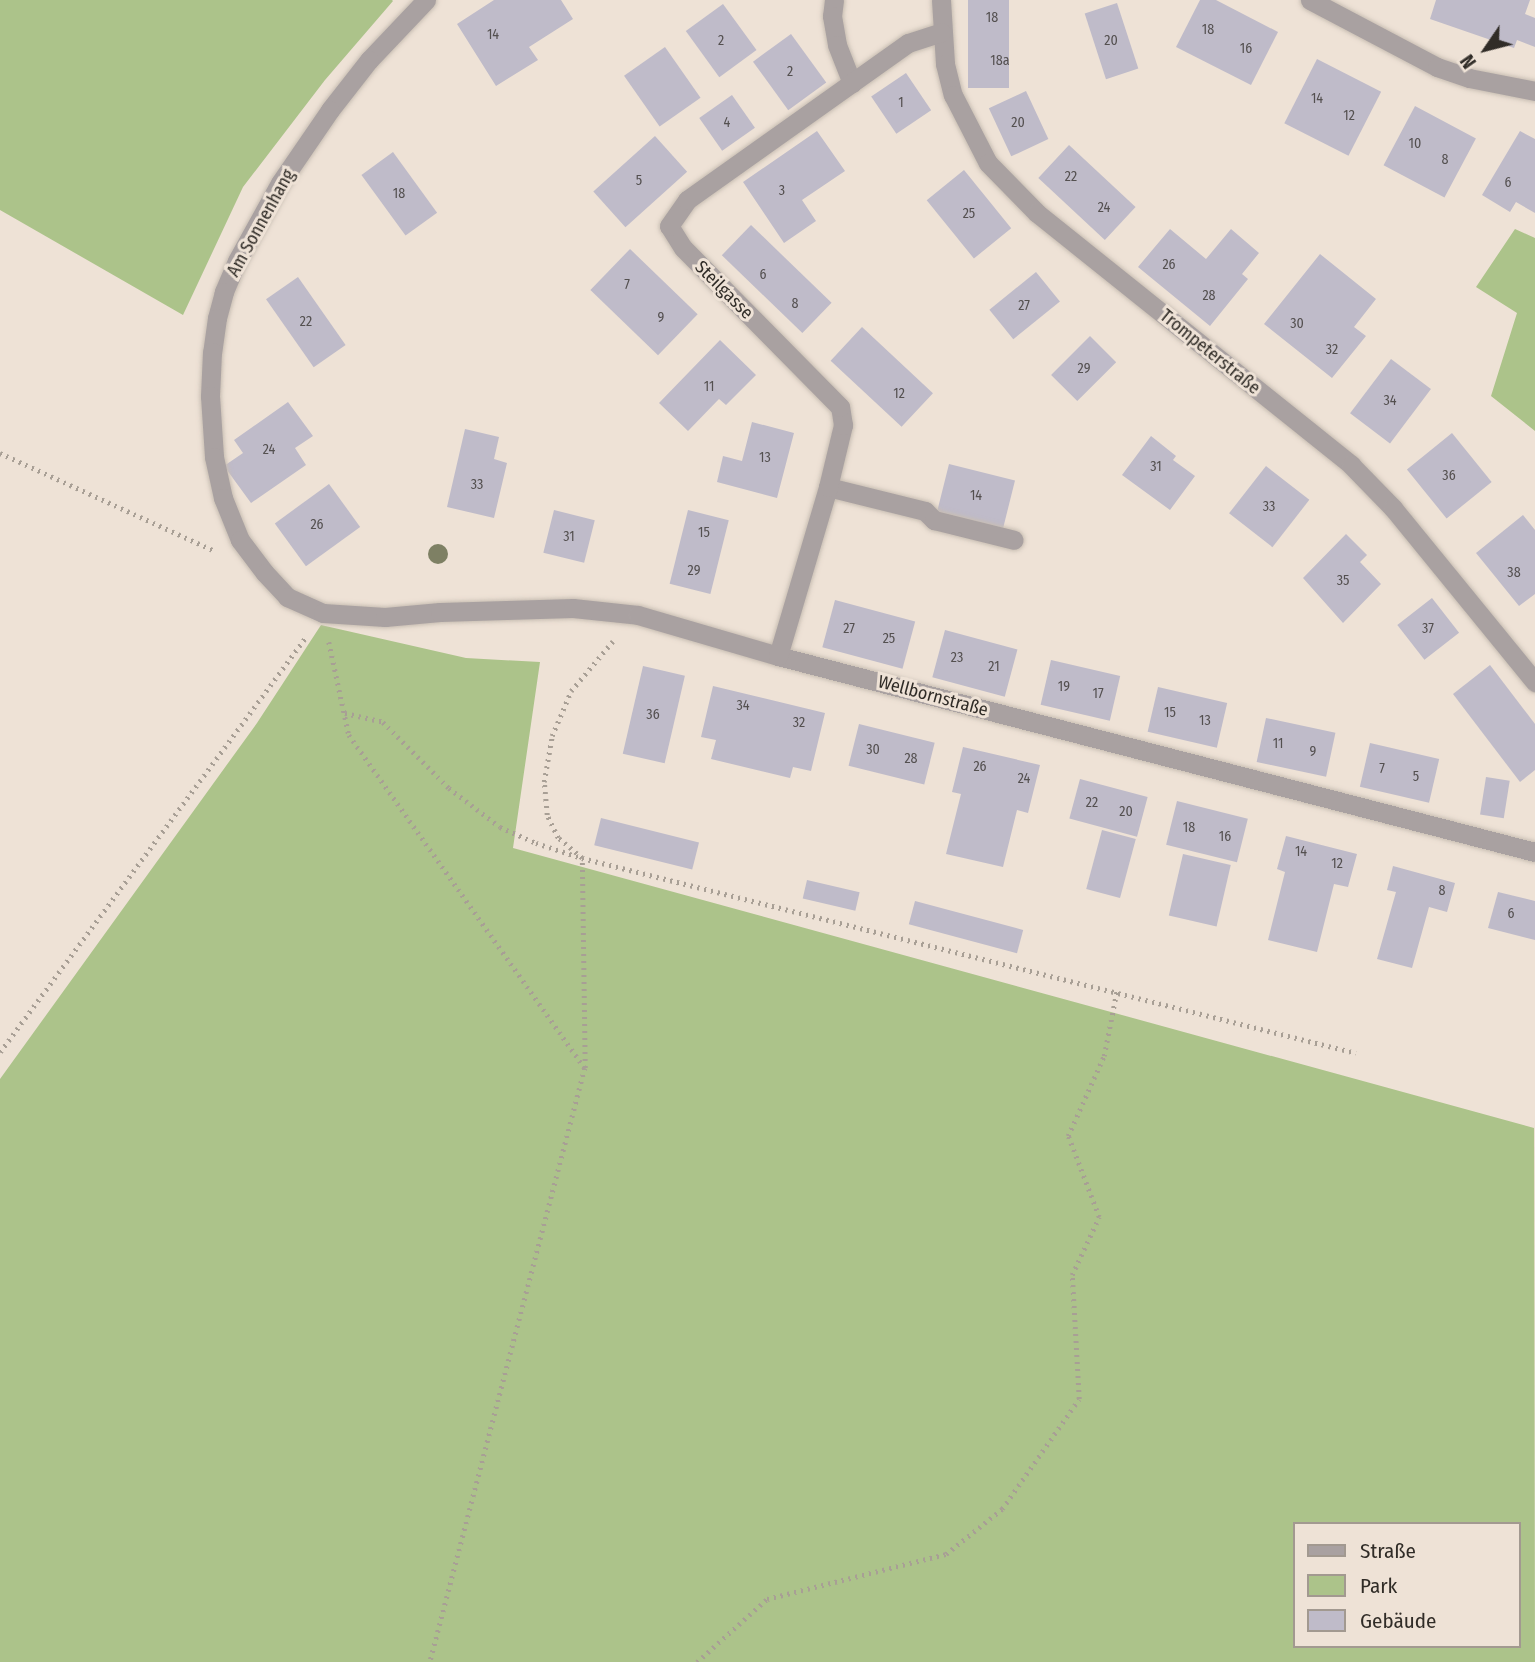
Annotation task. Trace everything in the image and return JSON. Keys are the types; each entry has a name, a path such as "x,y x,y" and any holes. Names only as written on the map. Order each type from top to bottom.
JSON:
{"street":[{"name":"Am Sonnenhang","path":"323,613 287,597 265,573 240,540 223,498 214,457 211,396 212,352 217,318 237,261 280,183 330,110 369,60 426,0"},
{"path":"834,0 832,16 837,45 852,83"},
{"name":"Trompeterstraße","path":"941,0 941,32 953,94 988,163 1037,213 1351,464 1393,508 1535,682"},
{"path":"1310,0 1437,67 1469,78 1535,91"},
{"name":"Steilgasse","path":"778,656 828,487 843,425 840,407 683,248 669,226 687,200 908,43 941,32"},
{"path":"828,487 925,511 934,520 1014,540"},
{"name":"Wellbornstraße","path":"323,613 385,617 440,612 573,608 638,615 778,656 1535,852"}],"path":[{"path":"0,453 214,551"},
{"path":"323,613 349,735 585,1069"},
{"path":"0,1052 323,613"},
{"path":"430,1662 585,1069 582,858 558,838 547,815 544,782 552,736 571,691 638,615"},
{"path":"345,713 383,722 449,789 500,827 536,844 582,858 1117,990 1356,1053"},
{"path":"697,1662 767,1599 946,1554 1002,1509 1079,1399 1072,1275 1099,1217 1068,1136 1104,1056 1117,990"}],"green space":[{"path":"0,0 393,1 325,80 243,187 183,315 0,210"},
{"path":"1515,229 1535,238 1535,431 1491,396 1517,313 1476,287"},
{"path":"321,625 466,658 540,662 513,848 1534,1128 1535,1662 0,1662 0,1079 257,723"}],"building":[{"path":"494,0 561,0 573,19 529,47 538,60 496,86 457,24"},
{"path":"968,0 1009,0 1009,88 968,88"},
{"path":"1200,0 1216,0 1278,32 1251,85 1176,47"},
{"path":"1436,0 1530,0 1525,14 1535,18 1535,47 1517,40 1514,48 1430,19"},
{"path":"1117,3 1138,69 1106,79 1085,14"},
{"path":"723,4 757,50 719,77 686,31"},
{"path":"791,34 826,83 788,110 753,62"},
{"path":"665,47 701,98 660,126 624,76"},
{"path":"1317,59 1381,92 1348,156 1284,123"},
{"path":"906,73 931,110 896,134 871,96"},
{"path":"1026,91 1048,139 1011,156 989,108"},
{"path":"732,95 755,128 722,151 699,118"},
{"path":"1415,106 1476,138 1444,198 1384,165"},
{"path":"817,131 845,171 802,200 816,221 784,243 743,182"},
{"path":"1520,131 1535,139 1535,213 1516,202 1510,212 1482,195"},
{"path":"655,136 687,172 625,227 593,192"},
{"path":"1069,145 1136,207 1105,240 1038,178"},
{"path":"393,152 437,213 406,236 361,175"},
{"path":"964,170 1011,228 974,258 927,200"},
{"path":"751,225 832,303 802,333 722,255"},
{"path":"1170,229 1206,259 1231,229 1259,253 1242,274 1248,279 1210,326 1138,267"},
{"path":"630,249 698,314 658,355 590,290"},
{"path":"1320,254 1376,299 1354,327 1366,336 1332,378 1264,324"},
{"path":"1036,272 1060,302 1013,339 989,310"},
{"path":"298,277 346,345 314,367 266,299"},
{"path":"862,327 933,393 902,427 831,361"},
{"path":"1090,336 1116,362 1077,401 1051,375"},
{"path":"720,340 756,375 726,405 719,399 688,431 659,403"},
{"path":"1391,359 1431,389 1390,443 1350,413"},
{"path":"288,402 313,436 295,448 306,465 251,503 224,466 243,453 234,440"},
{"path":"752,422 794,433 777,498 717,482 723,456 742,461"},
{"path":"465,429 499,437 494,459 507,463 494,518 447,507"},
{"path":"1452,433 1492,482 1447,518 1407,470"},
{"path":"1151,436 1176,456 1173,460 1195,476 1170,510 1122,475"},
{"path":"949,464 1015,480 1003,528 937,512"},
{"path":"1266,466 1309,500 1272,547 1229,513"},
{"path":"329,484 360,527 306,566 275,523"},
{"path":"554,510 595,520 584,563 543,553"},
{"path":"688,510 729,520 710,594 670,584"},
{"path":"1523,515 1535,530 1535,594 1519,606 1476,553"},
{"path":"1346,534 1367,555 1360,562 1381,584 1343,623 1303,578"},
{"path":"1432,598 1459,633 1424,660 1397,625"},
{"path":"835,600 915,621 902,669 822,647"},
{"path":"945,630 1017,649 1005,697 932,677"},
{"path":"1051,660 1120,676 1110,721 1041,705"},
{"path":"1490,665 1535,724 1535,770 1520,782 1453,694"},
{"path":"643,666 685,676 665,763 623,754"},
{"path":"713,686 825,713 811,771 793,767 790,778 711,759 716,740 701,737"},
{"path":"1158,687 1227,703 1217,748 1148,732"},
{"path":"1266,718 1335,733 1326,777 1257,762"},
{"path":"859,724 935,743 924,785 849,766"},
{"path":"1370,743 1439,759 1429,803 1360,787"},
{"path":"963,747 1040,765 1028,813 1017,810 1003,867 946,854 961,794 952,792"},
{"path":"1486,777 1510,781 1504,818 1480,815"},
{"path":"1080,779 1148,797 1137,837 1069,819"},
{"path":"1177,801 1248,819 1237,862 1166,845"},
{"path":"601,818 699,842 692,870 594,845"},
{"path":"1102,830 1136,839 1120,898 1086,889"},
{"path":"1286,836 1357,854 1348,887 1334,884 1317,952 1268,940 1285,872 1277,869"},
{"path":"1183,854 1231,865 1217,926 1169,915"},
{"path":"1393,866 1455,883 1447,912 1429,907 1412,968 1377,959 1396,892 1387,890"},
{"path":"807,880 860,892 855,911 803,899"},
{"path":"1498,892 1535,901 1535,940 1488,928"},
{"path":"915,901 1023,930 1017,953 909,924"}]}
